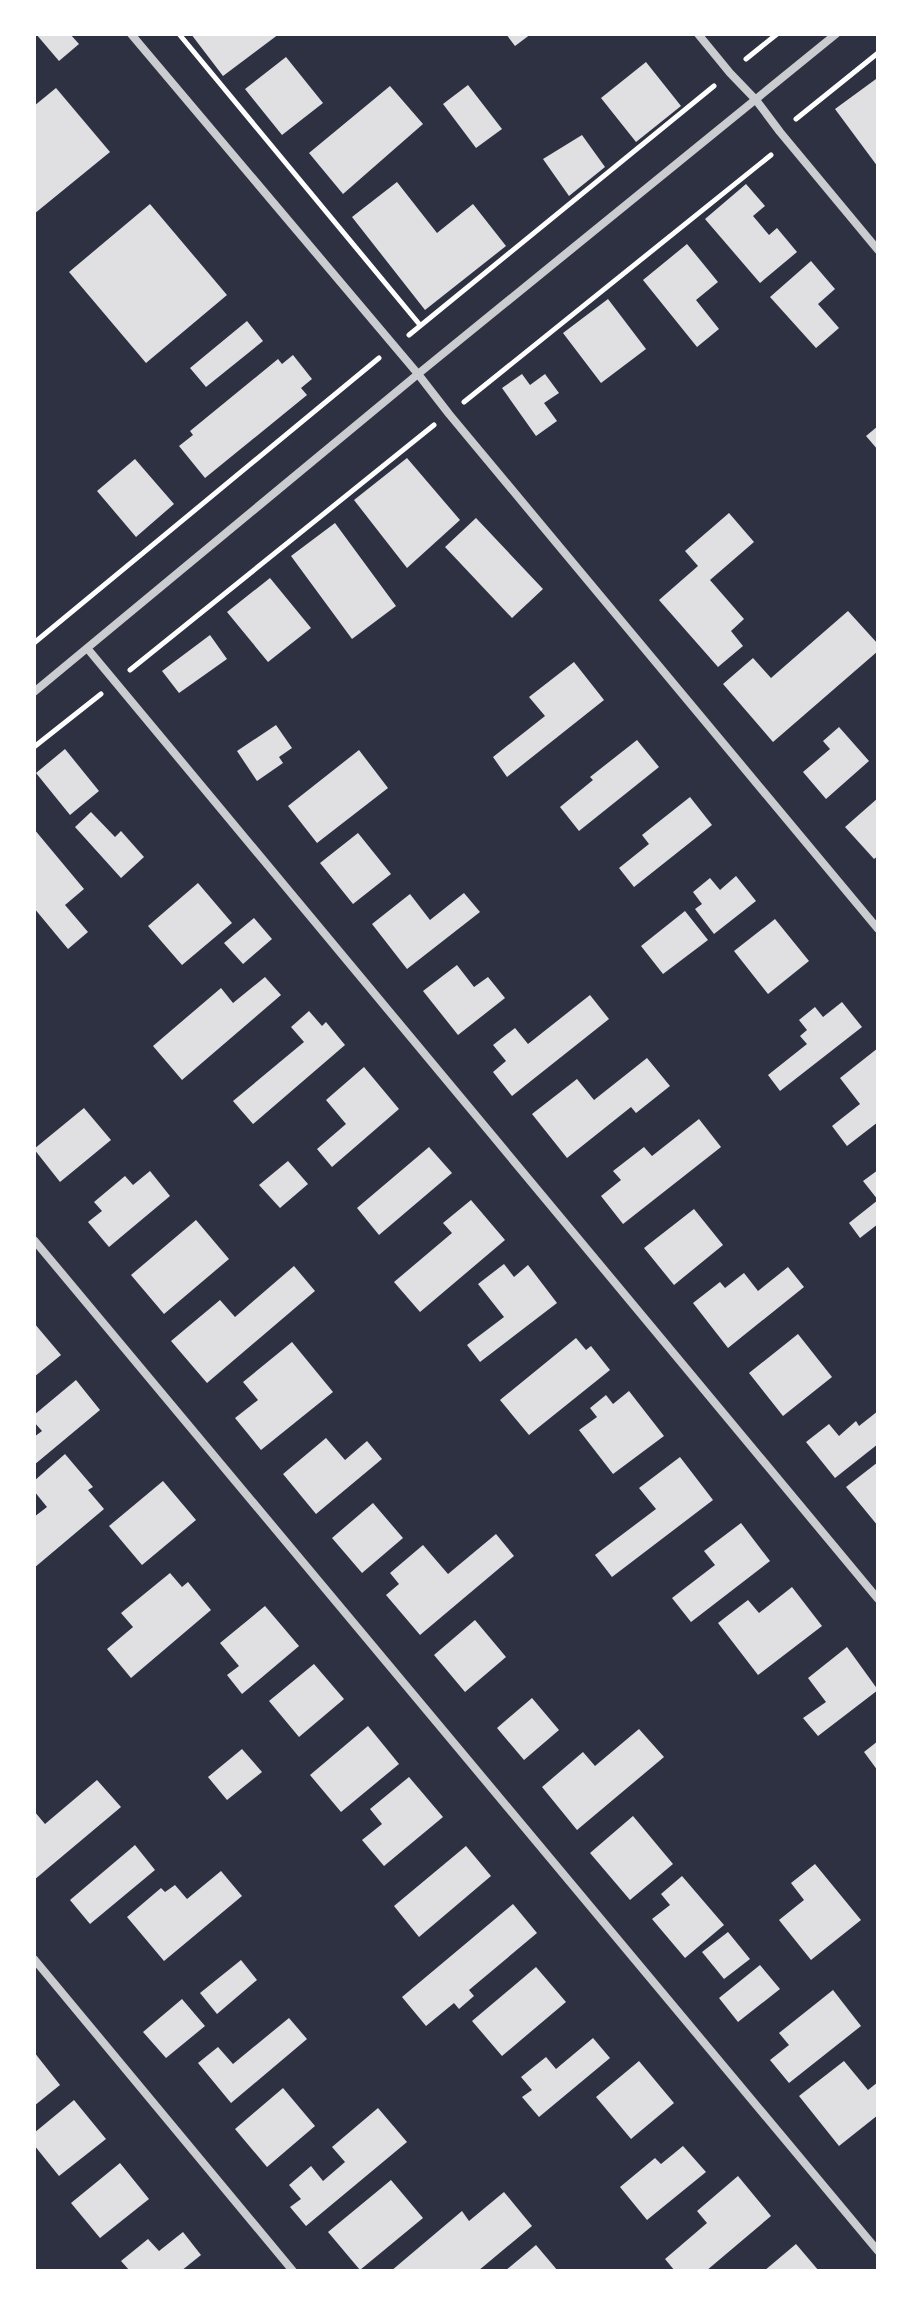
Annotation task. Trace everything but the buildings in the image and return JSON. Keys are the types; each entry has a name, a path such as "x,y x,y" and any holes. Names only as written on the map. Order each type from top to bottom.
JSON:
{"street":[{"path":"131,34 418,374 878,929"},
{"path":"698,34 878,250"},
{"path":"34,692 836,34"},
{"path":"87,648 878,1599"},
{"path":"34,1240 878,2251"},
{"path":"34,1959 293,2271"}],"path":[{"path":"179,34 420,325"},
{"path":"34,643 777,34"},
{"path":"780,132 878,53"},
{"path":"34,747 787,142"}]}
